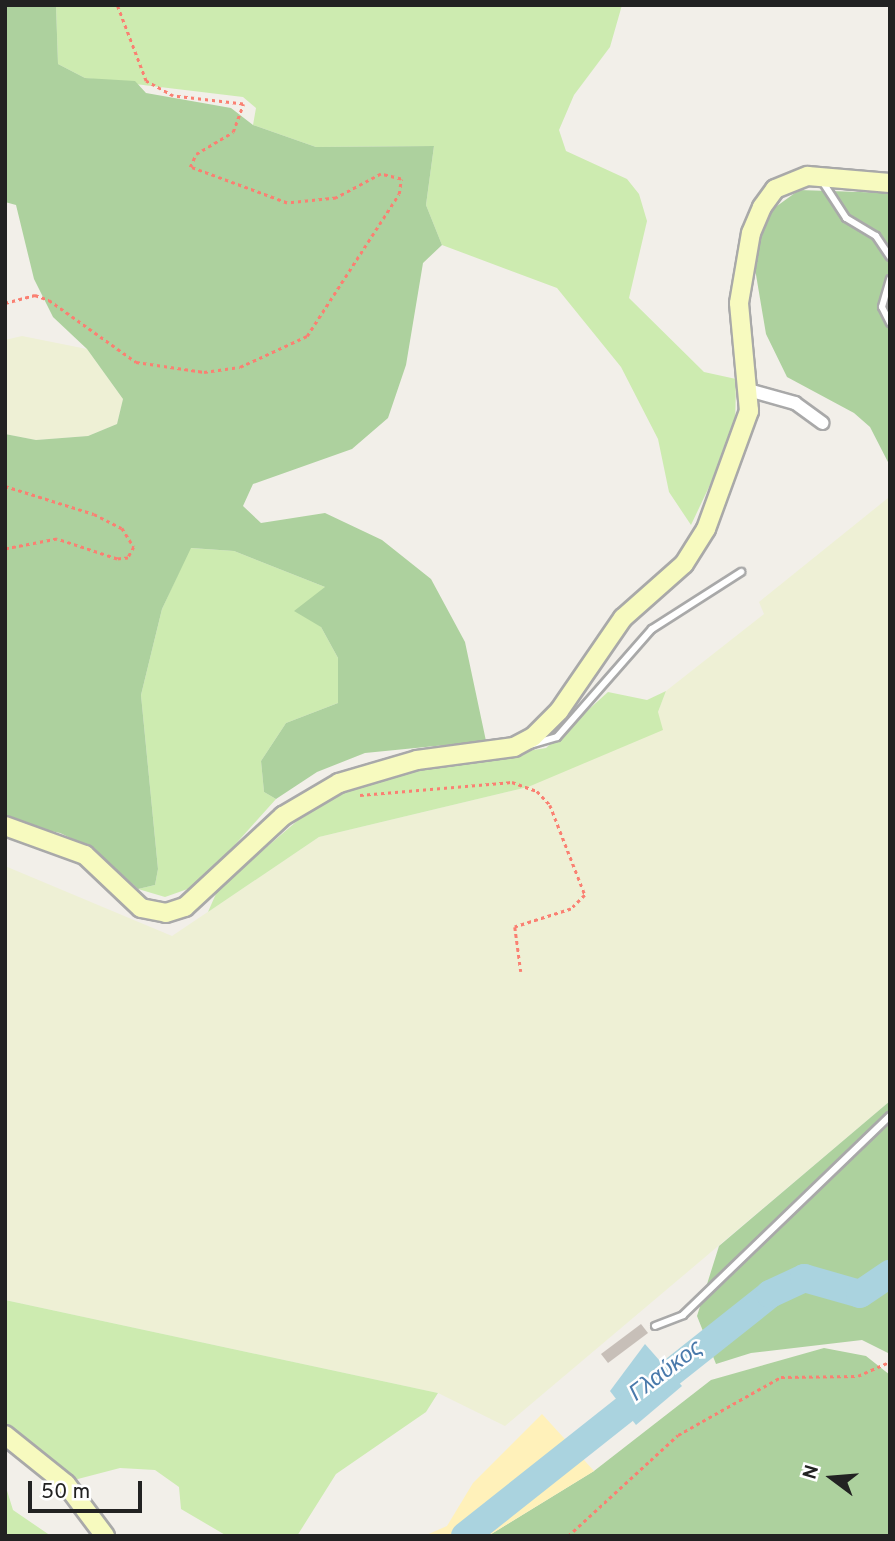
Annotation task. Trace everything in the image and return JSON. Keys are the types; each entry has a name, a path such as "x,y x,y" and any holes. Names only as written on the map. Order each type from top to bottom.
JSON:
{"street":[{"path":"5,826 85,855 141,908 166,913 185,907 298,805 339,783 417,760 521,743 559,711 623,618 696,548 744,439 752,391 739,303 751,233 775,189 792,179 819,177 890,183"},
{"path":"752,391 795,402 822,422"},
{"path":"5,1435 66,1484 105,1536"}],"lane":[{"path":"819,177 840,211 876,236 890,257"},
{"path":"890,279 882,307 890,323"},
{"path":"521,743 533,747 557,737 652,629 741,572"},
{"path":"655,1326 684,1315 890,1115"}],"path":[{"path":"5,303 35,295 49,300 136,362 204,372 240,368 307,336 399,194 401,179 381,174 337,198 287,203 190,167 196,154 233,132 243,104 173,96 146,81 117,5"},
{"path":"5,486 94,514 122,528 134,547 128,558 117,559 57,539 5,549"},
{"path":"350,797 467,784 524,783 537,790 566,837 585,895 570,909 515,927 521,972"},
{"path":"568,1536 678,1435 781,1377 858,1376 890,1362"}],"green space":[{"path":"5,5 56,5 58,64 85,78 135,81 146,93 231,108 253,125 316,147 434,146 426,205 442,245 423,263 406,365 388,418 352,449 253,484 243,506 261,523 325,513 382,540 431,579 465,642 486,741 365,753 317,772 276,799 264,792 261,761 286,723 338,703 338,658 321,627 294,611 325,587 234,551 191,548 162,609 141,695 158,869 155,885 138,889 94,849 60,833 5,821 5,434 36,440 88,436 117,424 123,399 87,349 53,317 34,279 16,205 5,202"},
{"path":"56,5 622,5 610,47 574,95 559,130 566,151 627,179 639,194 647,221 629,298 704,372 736,379 735,432 691,525 669,492 658,439 621,367 557,288 442,245 426,205 434,146 316,147 253,125 256,108 243,97 85,78 58,64"},
{"path":"799,190 890,193 890,466 870,427 854,413 787,377 766,334 753,257 766,214"},
{"path":"22,336 87,349 123,399 117,424 88,436 36,440 5,434 5,340"},
{"path":"888,498 890,1101 505,1426 438,1393 5,1300 5,866 172,936 319,837 528,787 658,712 666,691 764,614 759,602"},
{"path":"190,548 234,551 325,587 321,627 338,658 338,703 286,723 261,761 264,792 276,799 199,885 165,897 138,889 155,885 158,869 141,695 162,609"},
{"path":"666,691 658,712 663,730 528,787 319,837 208,912 218,889 304,815 348,790 437,765 546,748 608,692 647,700"},
{"path":"890,1101 890,1354 862,1340 751,1353 716,1364 697,1316 719,1246"},
{"path":"5,1300 438,1393 426,1412 336,1474 297,1536 227,1536 181,1509 179,1487 155,1470 120,1468 74,1480 5,1426"},
{"path":"824,1348 866,1356 890,1375 890,1536 488,1536 594,1471 711,1380"},
{"path":"5,1484 13,1510 51,1536 5,1536"}],"sand":[{"path":"542,1414 594,1471 488,1536 424,1536 447,1526 473,1483"}],"water":[{"path":"645,1344 682,1386 636,1425 610,1391"}],"building":[{"path":"641,1324 648,1333 608,1363 601,1354"}],"waterway":[{"name":"Γλαύκος","path":"465,1536 770,1294 804,1278 860,1294 890,1274"}]}
